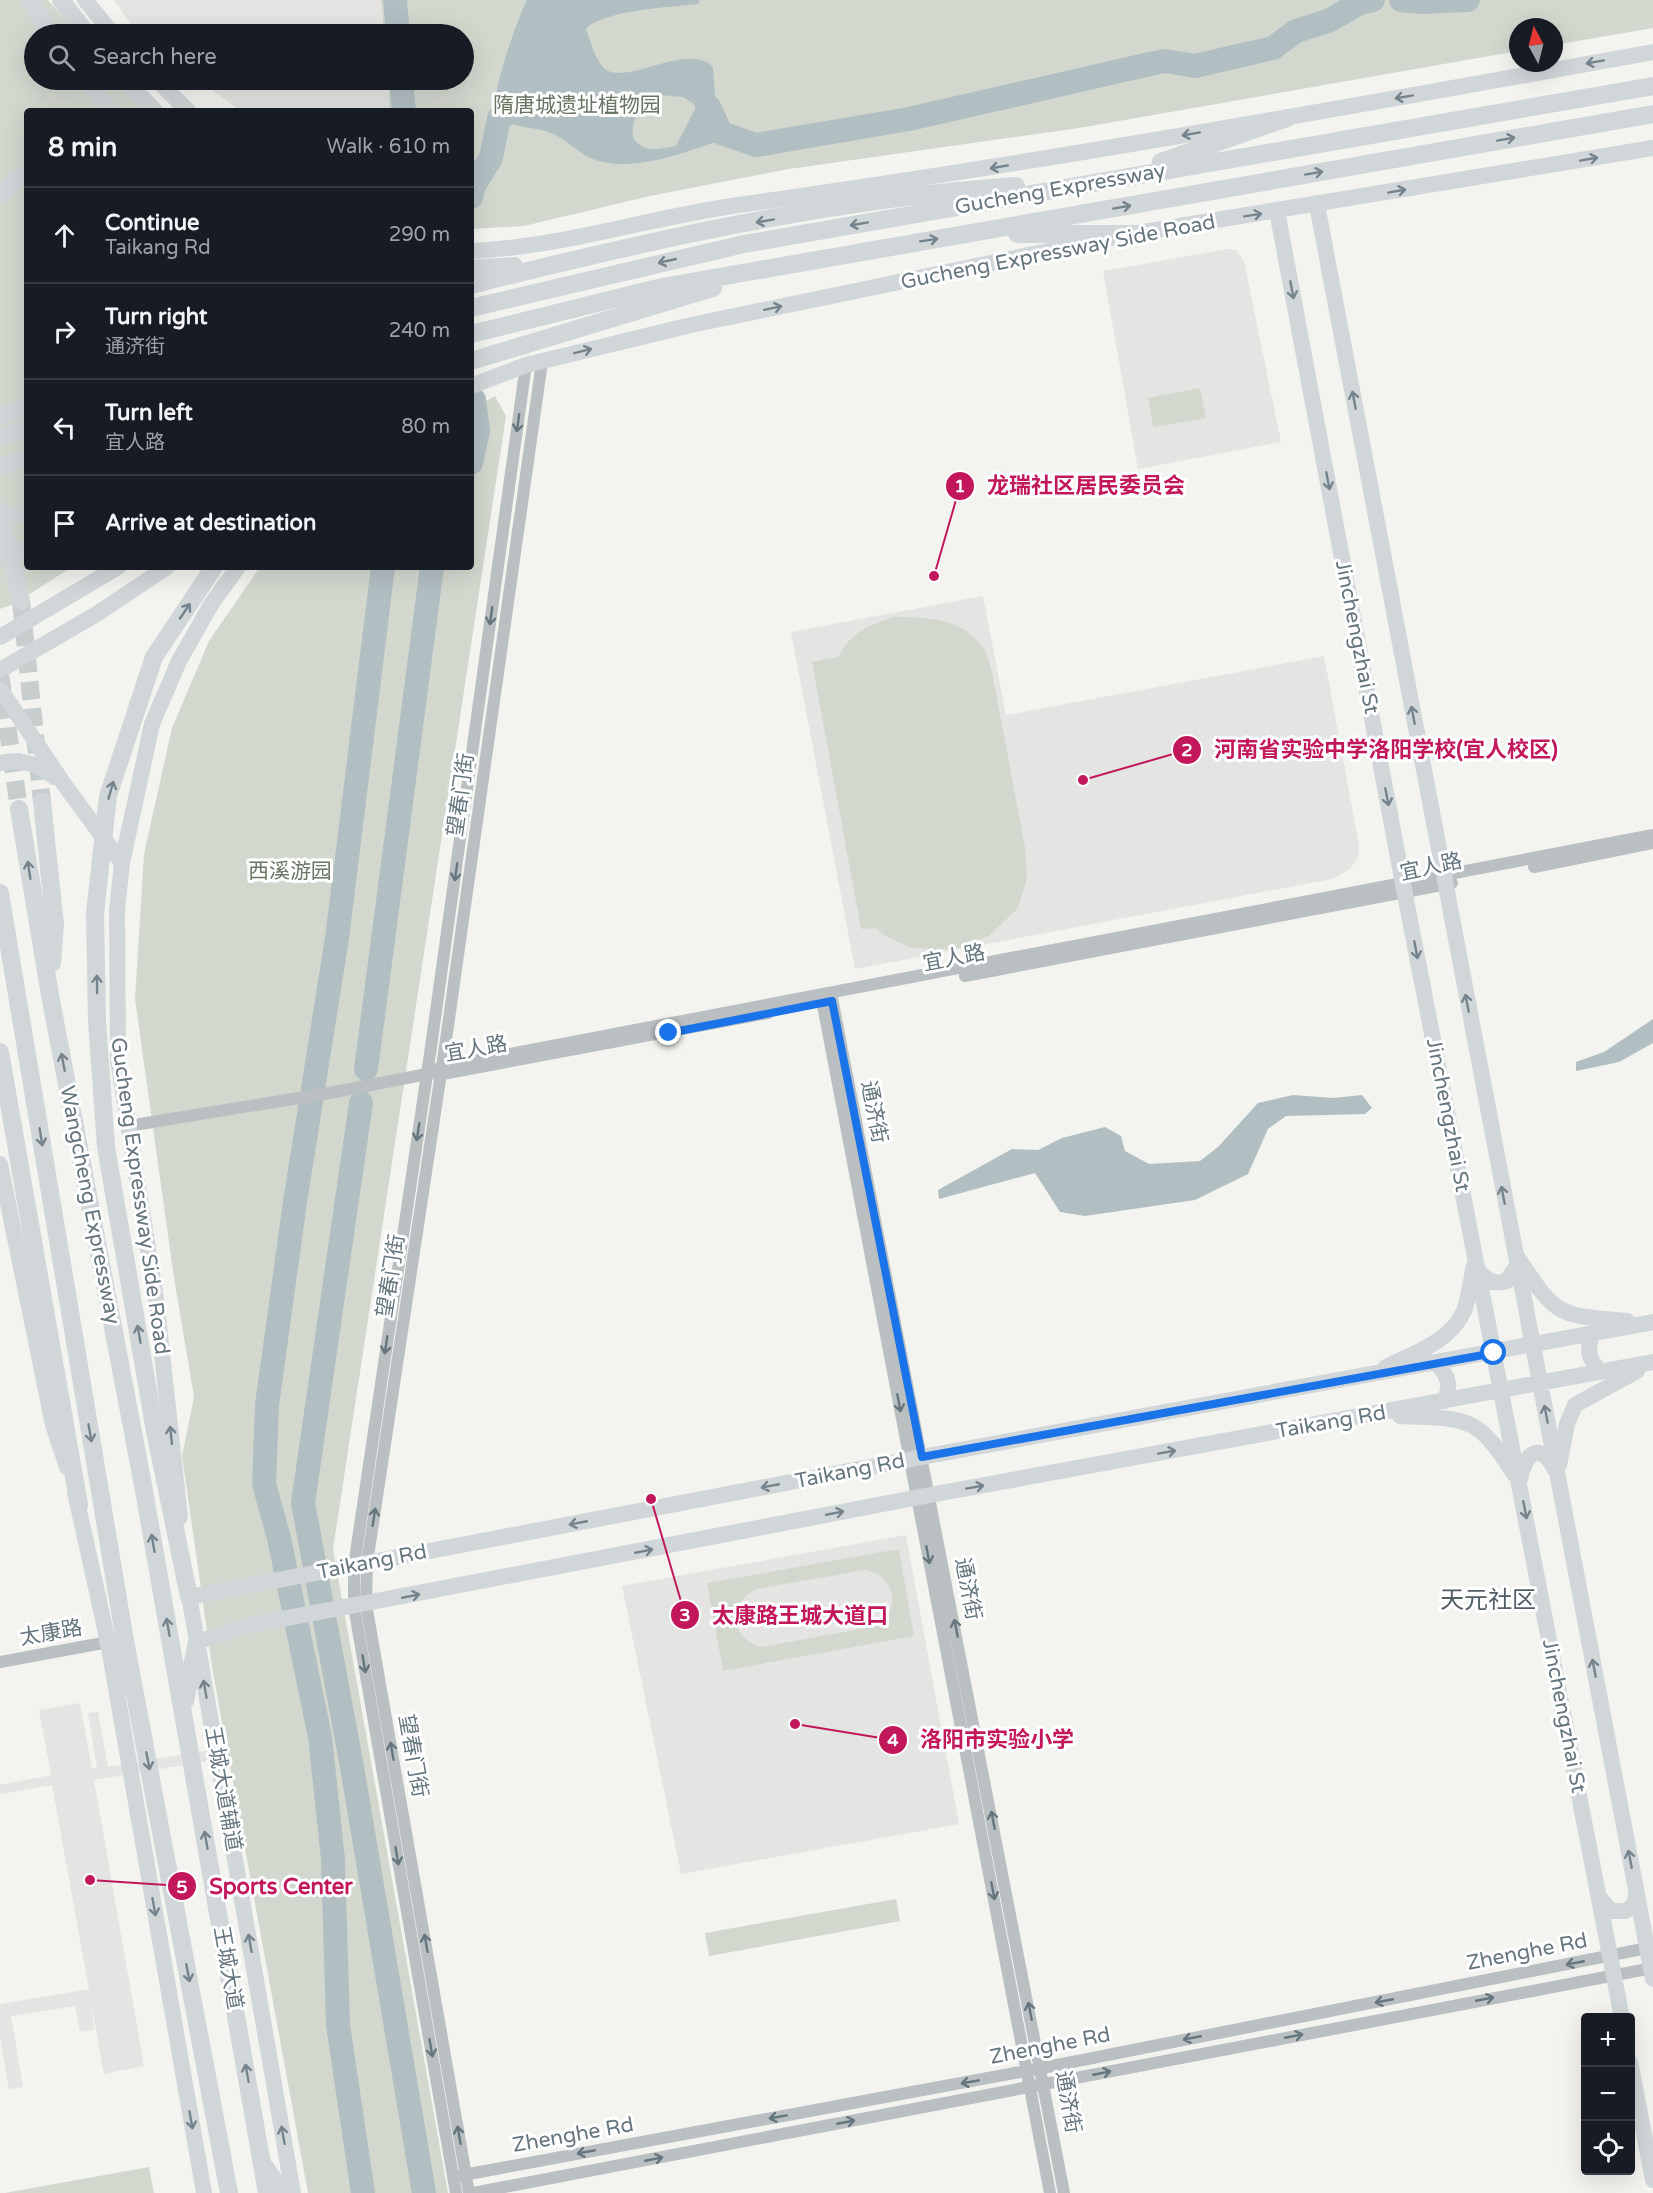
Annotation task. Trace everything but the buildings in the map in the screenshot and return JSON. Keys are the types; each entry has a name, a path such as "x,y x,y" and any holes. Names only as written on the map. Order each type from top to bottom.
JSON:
{"highway":[{"path":"30,0 44,24"},
{"path":"61,0 79,24"},
{"name":"Gucheng Expressway","path":"474,307 744,244 1653,86"},
{"path":"93,90 108,108"},
{"path":"134,90 151,108"},
{"name":"Gucheng Expressway","path":"474,333 662,287 1653,114"},
{"path":"474,284 563,262 685,236 823,211 950,191 1112,180 1287,118"},
{"path":"0,195 24,176"},
{"path":"967,234 1131,234"},
{"path":"474,269 563,262"},
{"path":"474,360 778,267"},
{"path":"0,416 24,409"},
{"path":"0,437 24,430"},
{"path":"0,466 24,460"},
{"path":"0,511 21,601"},
{"path":"0,518 24,514"},
{"path":"0,557 24,551"},
{"path":"189,1597 156,1431 106,1147 97,1021 95,912 108,796 154,657 212,570"},
{"path":"42,802 55,925 50,995"},
{"name":"Wangcheng Expressway","path":"19,809 50,995 164,1600"},
{"name":"Wangcheng Expressway","path":"0,893 66,1298 117,1642"},
{"path":"0,956 19,1001"},
{"path":"0,1052 79,1504"},
{"path":"106,1289 156,1431"},
{"path":"66,1298 79,1504"},
{"name":"王城大道","path":"164,1600 267,2193"},
{"name":"王城大道","path":"117,1642 140,1717 229,2193"},
{"path":"183,1712 197,1642"},
{"path":"262,2162 283,2193"},
{"path":"218,2193 224,2168"}],"main road":[{"path":"86,0 105,24"},
{"path":"474,251 559,242 732,206 919,180 1287,118 1653,52"},
{"path":"167,90 185,108"},
{"name":"Gucheng Expressway Side Road","path":"474,385 534,363 691,325 1131,234 1277,212 1653,148"},
{"name":"Jinchengzhai St","path":"1317,205 1532,1346 1636,1890 1650,1948 1652,1971"},
{"name":"Jinchengzhai St","path":"1277,212 1404,888 1621,2013"},
{"path":"0,637 113,570"},
{"path":"134,587 154,570"},
{"path":"0,670 95,615 162,570"},
{"name":"Gucheng Expressway Side Road","path":"189,1597 156,1299 118,1060 117,910 122,863 152,724 179,660 212,603 236,570"},
{"path":"0,689 66,787 122,863"},
{"path":"0,763 11,761 40,765 66,787"},
{"path":"0,1164 53,1425 79,1504 117,1642 204,2193"},
{"path":"1477,1264 1489,1282 1498,1284 1508,1281 1516,1259"},
{"path":"1516,1259 1544,1297 1558,1310 1580,1317 1650,1322"},
{"path":"1369,1376 1439,1340 1455,1327 1464,1310 1477,1264"},
{"name":"Taikang Rd","path":"189,1597 916,1458 1532,1346 1650,1322"},
{"path":"1593,1334 1588,1346 1590,1361 1601,1372"},
{"path":"1557,1475 1567,1424 1575,1405 1591,1394 1653,1362"},
{"name":"Taikang Rd","path":"197,1642 246,1626 924,1496 1653,1362"},
{"path":"1436,1363 1447,1374 1449,1392 1444,1401"},
{"path":"1372,1414 1452,1418 1475,1426 1492,1440 1520,1483"},
{"path":"1520,1483 1524,1461 1531,1454 1539,1453 1550,1459 1557,1475"},
{"name":"王城大道辅道","path":"189,1597 293,2193"},
{"path":"1599,1896 1611,1911 1626,1911 1635,1904 1636,1890"},
{"path":"1631,2067 1653,2180"}],"street":[{"name":"望春门街","path":"360,1564 442,1071 534,363"},
{"name":"望春门街","path":"471,2193 460,2176 360,1605 360,1564 427,1074 534,363"},
{"name":"宜人路","path":"129,1126 335,1092 1404,888 1653,835"},
{"name":"宜人路","path":"1444,880 1653,843"},
{"name":"通济街","path":"827,998 916,1458 1042,2068 1064,2193"},
{"name":"通济街","path":"924,1496 1050,2193"},
{"name":"太康路","path":"0,1662 117,1642"},
{"name":"Zhenghe Rd","path":"460,2176 1027,2071 1650,1948"},
{"name":"Zhenghe Rd","path":"471,2193 1614,1975 1652,1971"},
{"name":"望春门街","path":"456,2193 460,2176"}],"shaded area":[{"path":"114,0 381,0 383,24 131,24"},
{"path":"527,0 700,0 698,4 622,14 595,23 586,29 600,63 612,72 640,70 688,59 702,60 713,67 715,94 725,139 658,160 623,164 606,163 590,158 551,133 505,122 499,118 495,108 496,95 512,36","holes":["659,95 683,97 695,105 695,109 676,146 647,148 633,138 634,124 642,106"]},
{"path":"212,90 390,90 391,95 389,108 237,108"},
{"path":"1228,249 1236,250 1244,261 1281,442 1138,469 1103,271"},
{"path":"983,596 1006,715 1324,656 1359,845 1358,858 1350,869 1332,879 855,969 791,632"},
{"path":"1653,1019 1653,1043 1619,1062 1576,1071 1576,1062 1604,1052"},
{"path":"1293,1095 1334,1098 1362,1095 1372,1108 1365,1114 1286,1116 1268,1129 1248,1174 1195,1200 1085,1216 1060,1212 1035,1173 939,1199 938,1190 1012,1149 1038,1150 1062,1138 1105,1127 1121,1136 1125,1151 1149,1164 1200,1161 1218,1147 1258,1103"},
{"path":"906,1535 959,1824 681,1874 622,1586"},
{"path":"80,1703 92,1769 97,1768 88,1713 98,1712 108,1767 244,1744 256,1753 94,1780 144,2066 104,2074 91,2003 94,2030 80,2032 75,2006 11,2016 23,2087 9,2089 0,2038 0,2004 89,1989 52,1785 0,1794 0,1785 51,1775 39,1710"}],"green space":[{"path":"0,0 48,0 68,24 24,24 24,90 129,90 147,108 24,108 24,570 67,570 14,604 0,609"},
{"name":"隋唐城遗址植物园","path":"381,0 1653,0 1653,28 1563,43 1563,18 1509,18 1509,53 1079,128 789,169 650,196 524,226 474,229 474,108 389,108 389,90 474,90 474,24 383,24"},
{"path":"1200,388 1206,418 1153,427 1148,398"},
{"name":"西溪游园","path":"495,396 506,416 333,1549 448,2193 308,2193 213,1673 182,1456 194,1397 174,1278 135,999 144,854 172,728 209,641 258,570 474,570 474,407"},
{"path":"894,617 932,619 956,625 967,631 985,650 992,672 1025,847 1027,878 1018,908 989,936 960,948 936,950 909,947 885,936 875,928 861,929 812,662 838,657 855,635 876,623"},
{"path":"899,1549 914,1636 723,1671 707,1583","holes":["865,1570 875,1573 889,1585 892,1593 890,1610 878,1626 761,1647 750,1642 738,1628 736,1620 740,1602 757,1589"]},
{"path":"896,1899 900,1921 709,1956 705,1933"},
{"path":"149,2167 154,2193 5,2193"}],"waterway":[{"path":"395,0 397,24"},
{"path":"709,107 721,133 756,145 909,119 1165,61 1195,66 1273,48 1296,31 1328,21 1360,3 1373,0"},
{"path":"1401,0 1421,2 1468,0"},
{"path":"402,90 404,108"},
{"path":"474,185 491,158 499,118 527,101"},
{"path":"474,400 478,431 474,449"},
{"path":"363,2193 338,2025 333,1859 320,1737 279,1538 264,1484 267,1405 295,1202 337,938 383,570"},
{"path":"366,1069 432,570"},
{"path":"361,1103 303,1503 352,1767 424,2193"}],"tunnel":[{"path":"21,601 42,802"},
{"path":"0,674 19,809"}],"place":[{"name":"龙瑞社区居民委员会","path":"934,576"},
{"name":"河南省实验中学洛阳学校(宜人校区)","path":"1083,780"},
{"name":"太康路王城大道口","path":"651,1499"},
{"name":"洛阳市实验小学","path":"795,1724"},
{"name":"Sports Center","path":"90,1880"}],"district":[{"name":"天元社区","path":"1488,1600"}],"route":[{"path":"669,1033 832,1001 922,1457 1494,1353"}]}
